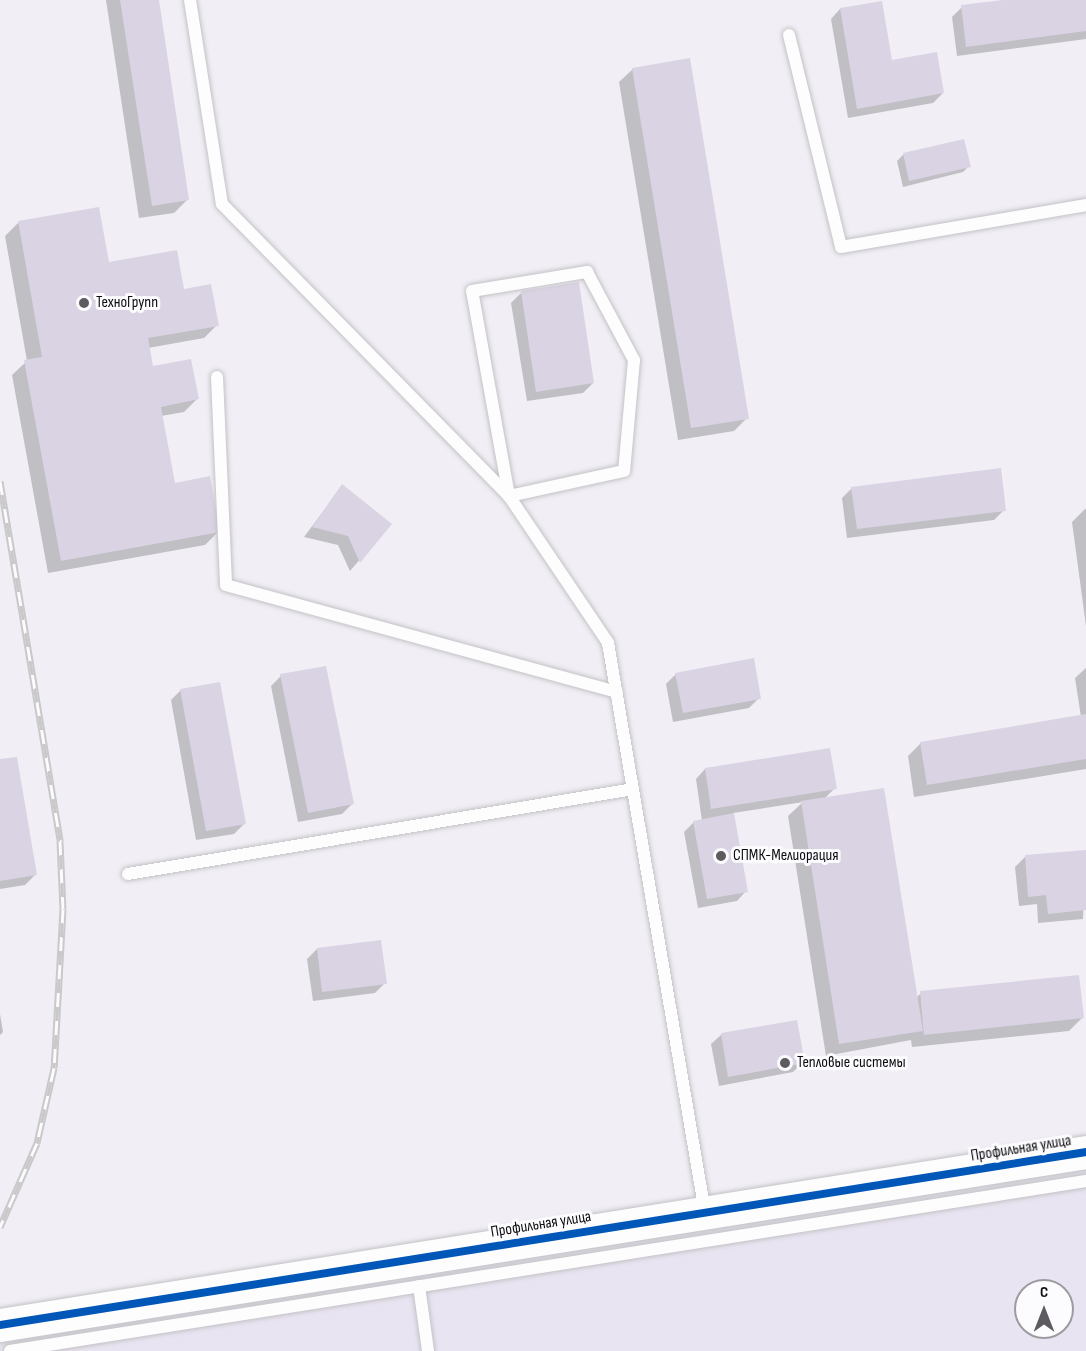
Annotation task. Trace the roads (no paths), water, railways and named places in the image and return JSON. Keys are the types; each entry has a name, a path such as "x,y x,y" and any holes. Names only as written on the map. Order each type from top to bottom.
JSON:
{"street":[{"name":"Профильная улица","path":"0,1325 1086,1152"}],"lane":[{"path":"190,0 222,204 509,496 608,643 705,1213"},
{"path":"789,35 841,247 1086,205"},
{"path":"587,272 634,360 624,471 509,496 472,291 587,272"},
{"path":"217,376 226,585 616,692"},
{"path":"128,874 633,789"},
{"path":"10,1351 1086,1181"},
{"path":"419,1286 428,1351"}],"railway":[{"path":"0,481 60,841 63,909 54,1068 37,1143 0,1227"}],"place":[{"name":"ТехноГрупп","path":"84,303"},
{"name":"СПМК-Мелиорация","path":"721,856"},
{"name":"Тепловые системы","path":"785,1063"}]}
